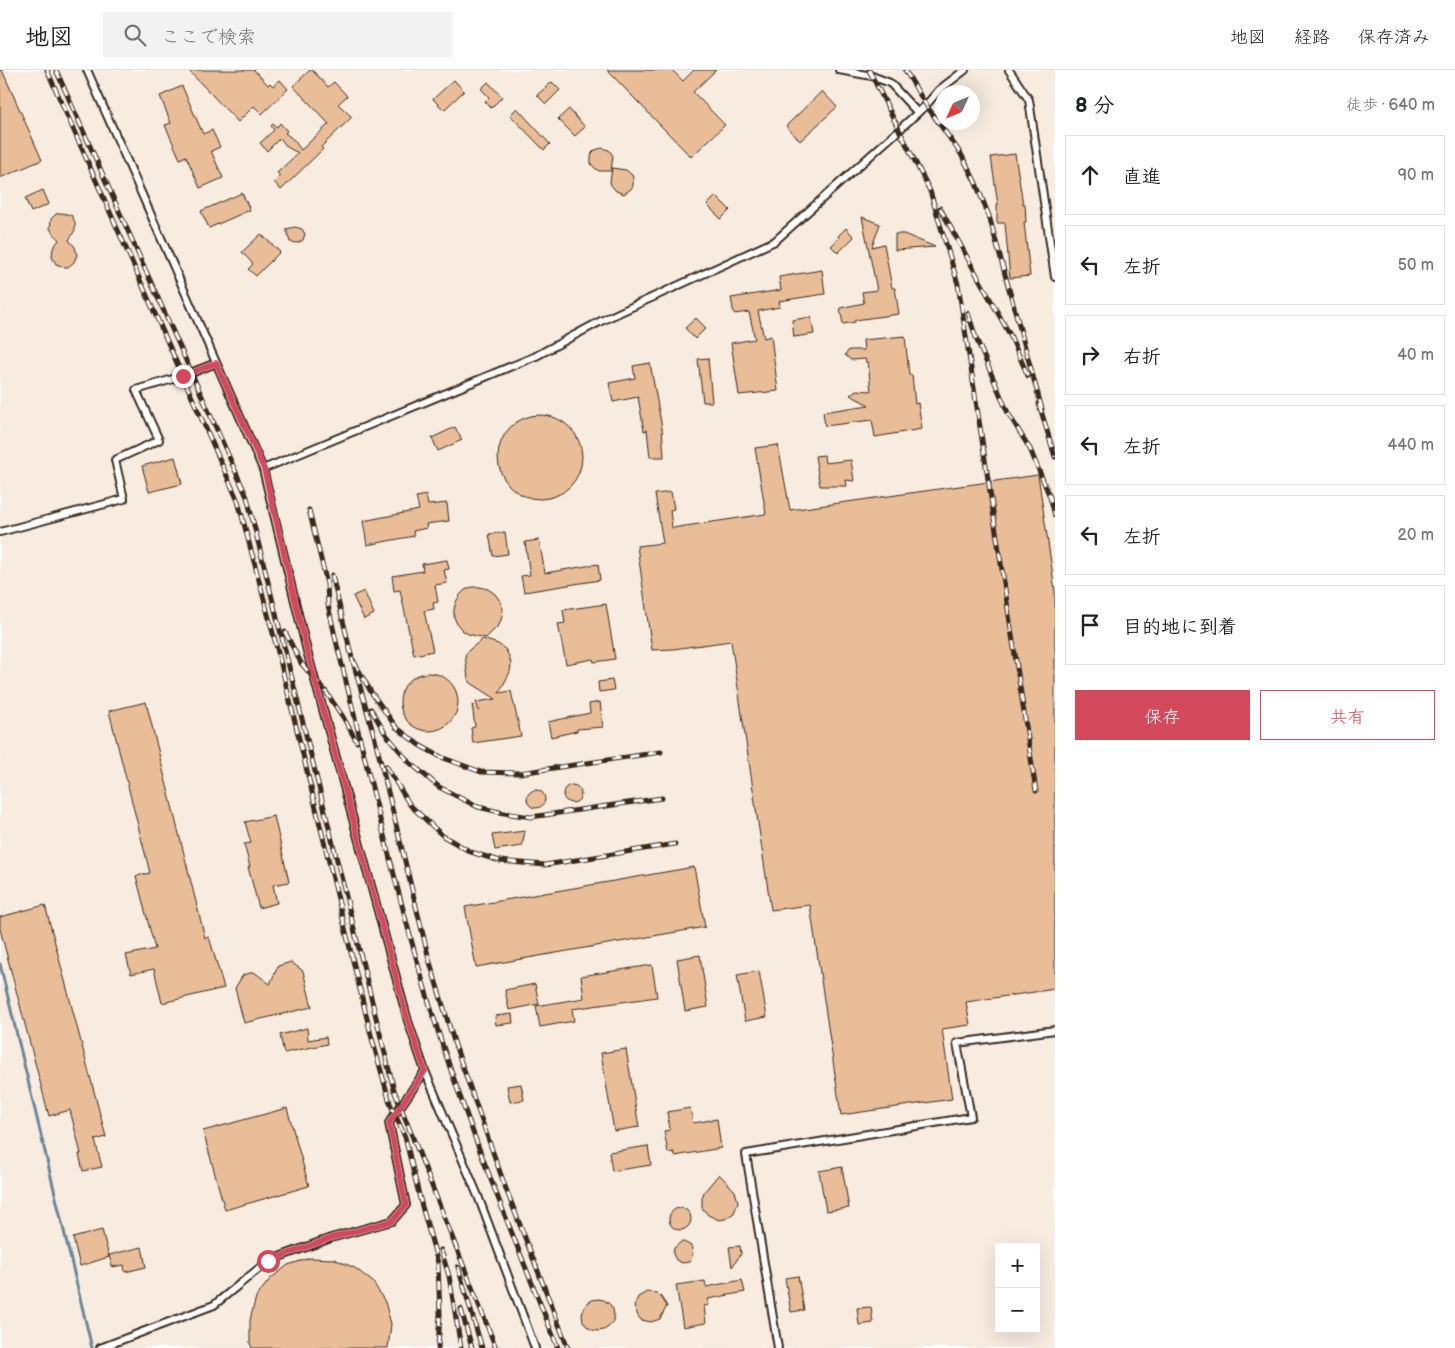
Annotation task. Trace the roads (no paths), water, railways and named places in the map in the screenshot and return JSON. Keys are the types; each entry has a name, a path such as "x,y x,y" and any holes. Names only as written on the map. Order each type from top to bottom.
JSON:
{"lane":[{"path":"87,70 264,469 312,669 408,1021 425,1071 478,1196 535,1348"},
{"path":"839,70 872,76 890,83 916,112"},
{"path":"264,469 536,356 601,321 775,241 899,130 939,90 964,70"},
{"path":"1009,70 1029,100 1055,277"},
{"path":"0,532 124,499 115,460 160,440 136,390 183,376 216,363"},
{"path":"778,1348 746,1154 971,1117 957,1043 1055,1030"},
{"path":"100,1348 214,1305 268,1261 331,1238 392,1221 406,1205 389,1123 425,1071"}],"waterway":[{"path":"0,964 92,1348"}],"railway":[{"path":"47,70 238,501 279,656 371,1035 390,1103 405,1137 438,1263 440,1314 438,1348"},
{"path":"56,70 247,497 394,1090 496,1348"},
{"path":"869,70 930,191 958,284 1036,791"},
{"path":"905,70 926,105 961,154 975,181 989,216 1042,409"},
{"path":"940,208 1010,335 1028,376"},
{"path":"968,313 976,338 1008,413 1030,449 1050,497 1055,516"},
{"path":"1039,404 1055,457"},
{"path":"309,510 327,584 328,605 337,645 389,856 423,982 469,1121 558,1348"},
{"path":"332,575 352,658 371,692 396,727 419,745 441,757 481,772 520,773 661,752"},
{"path":"285,632 301,663 326,692 357,742"},
{"path":"352,658 375,739 429,959 455,1045 506,1189 568,1348"},
{"path":"371,709 385,733 408,761 439,787 478,807 531,817 662,798"},
{"path":"386,766 410,805 443,836 471,852 500,861 545,865 675,844"},
{"path":"441,1250 449,1276 461,1348"},
{"path":"458,1267 482,1348"},
{"path":"461,1309 472,1348"}]}
